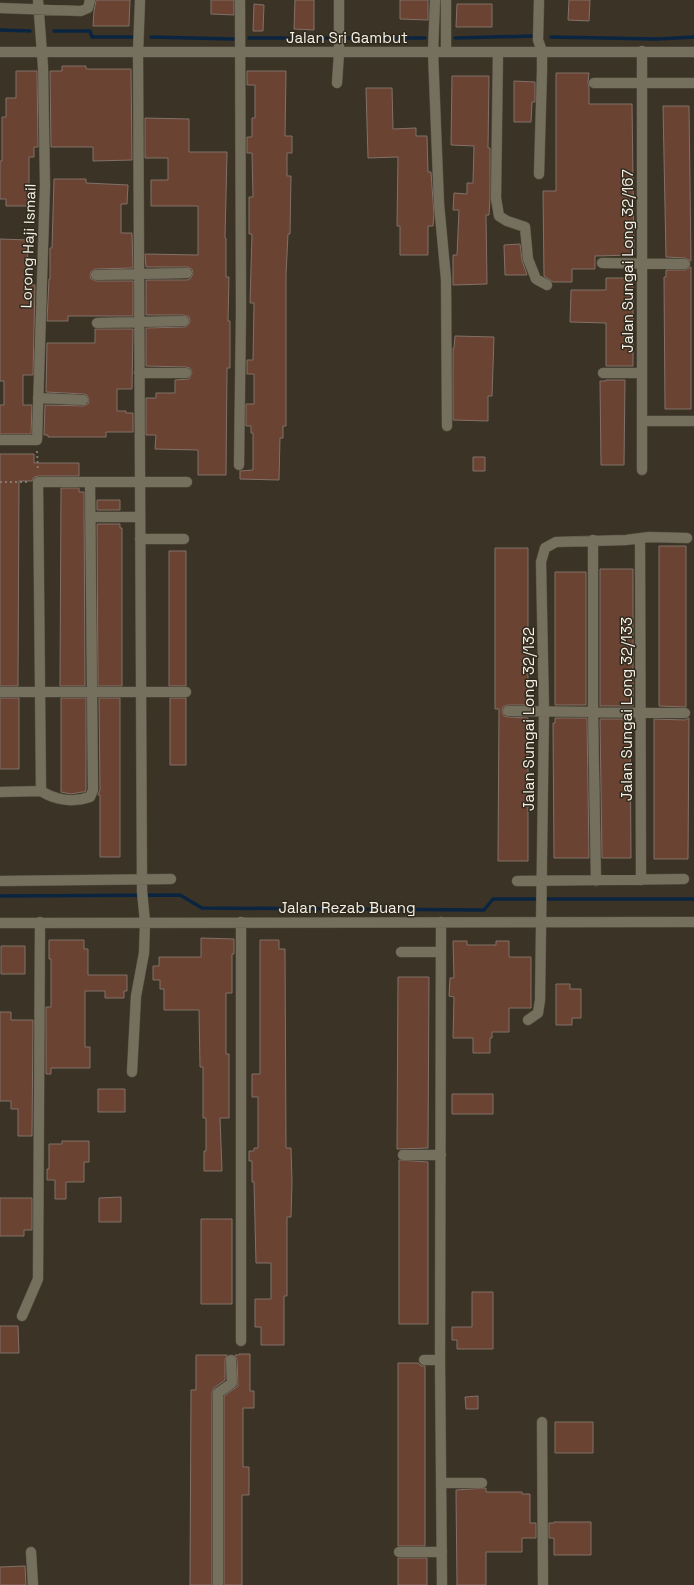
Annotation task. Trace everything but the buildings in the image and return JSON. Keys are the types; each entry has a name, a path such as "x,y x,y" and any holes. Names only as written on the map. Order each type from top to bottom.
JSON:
{"street":[{"path":"0,8 38,5 80,11 88,8 90,0"},
{"path":"132,1072 136,996 144,953 145,922 142,891 140,539 138,53 140,0"},
{"path":"239,465 241,311 240,0"},
{"path":"337,83 339,53 339,0"},
{"path":"435,0 433,52 439,204 446,279 447,426"},
{"path":"446,0 446,51"},
{"path":"539,0 538,40 542,51 539,174"},
{"name":"Lorong Haji Ismail","path":"37,440 45,185 43,67 38,5"},
{"name":"Jalan Sungai Long 32/167","path":"642,51 642,470"},
{"name":"Jalan Sri Gambut","path":"0,52 694,52"},
{"path":"498,52 496,198 499,216 507,221 525,227 528,258 536,279 547,285"},
{"path":"594,83 694,83"},
{"path":"602,263 685,264"},
{"path":"96,275 187,273"},
{"path":"97,323 184,321"},
{"path":"603,372 642,373"},
{"path":"140,373 186,373"},
{"path":"38,398 83,400"},
{"path":"642,420 694,421"},
{"path":"0,440 37,440"},
{"path":"40,791 38,482 187,482"},
{"path":"0,792 40,791 50,797 83,800 90,797 93,790 90,482"},
{"path":"90,517 140,517"},
{"path":"596,881 593,711 593,540 640,539 649,537 687,538"},
{"path":"140,539 184,539"},
{"name":"Jalan Sungai Long 32/133","path":"640,539 641,880"},
{"name":"Jalan Sungai Long 32/132","path":"528,1020 538,1013 540,1000 541,922 543,905 544,711 541,562 544,548 556,542 593,540"},
{"path":"0,692 186,692"},
{"path":"508,711 685,713"},
{"path":"0,881 171,879"},
{"path":"517,881 543,886 596,881 684,879"},
{"path":"22,1316 38,1280 40,922"},
{"path":"241,922 242,1341"},
{"path":"441,922 442,1155 440,1360 442,1585"},
{"name":"Jalan Rezab Buang","path":"0,923 694,922"},
{"path":"401,952 440,952"},
{"path":"403,1155 442,1155"},
{"path":"218,1585 218,1394 232,1383 231,1360"},
{"path":"424,1360 440,1360"},
{"path":"542,1422 543,1585"},
{"path":"441,1483 482,1483"},
{"path":"31,1552 32,1585"},
{"path":"399,1552 442,1552"}],"path":[{"path":"0,482 38,482 37,440"}],"waterway":[{"path":"0,30 30,31"},
{"path":"54,31 90,31 92,37 135,37"},
{"path":"455,38 533,36"},
{"path":"151,37 234,39"},
{"path":"551,37 657,39 694,37"},
{"path":"249,38 332,38"},
{"path":"347,38 425,38"},
{"path":"0,896 180,895 202,908 484,910 493,899 694,899"}]}
